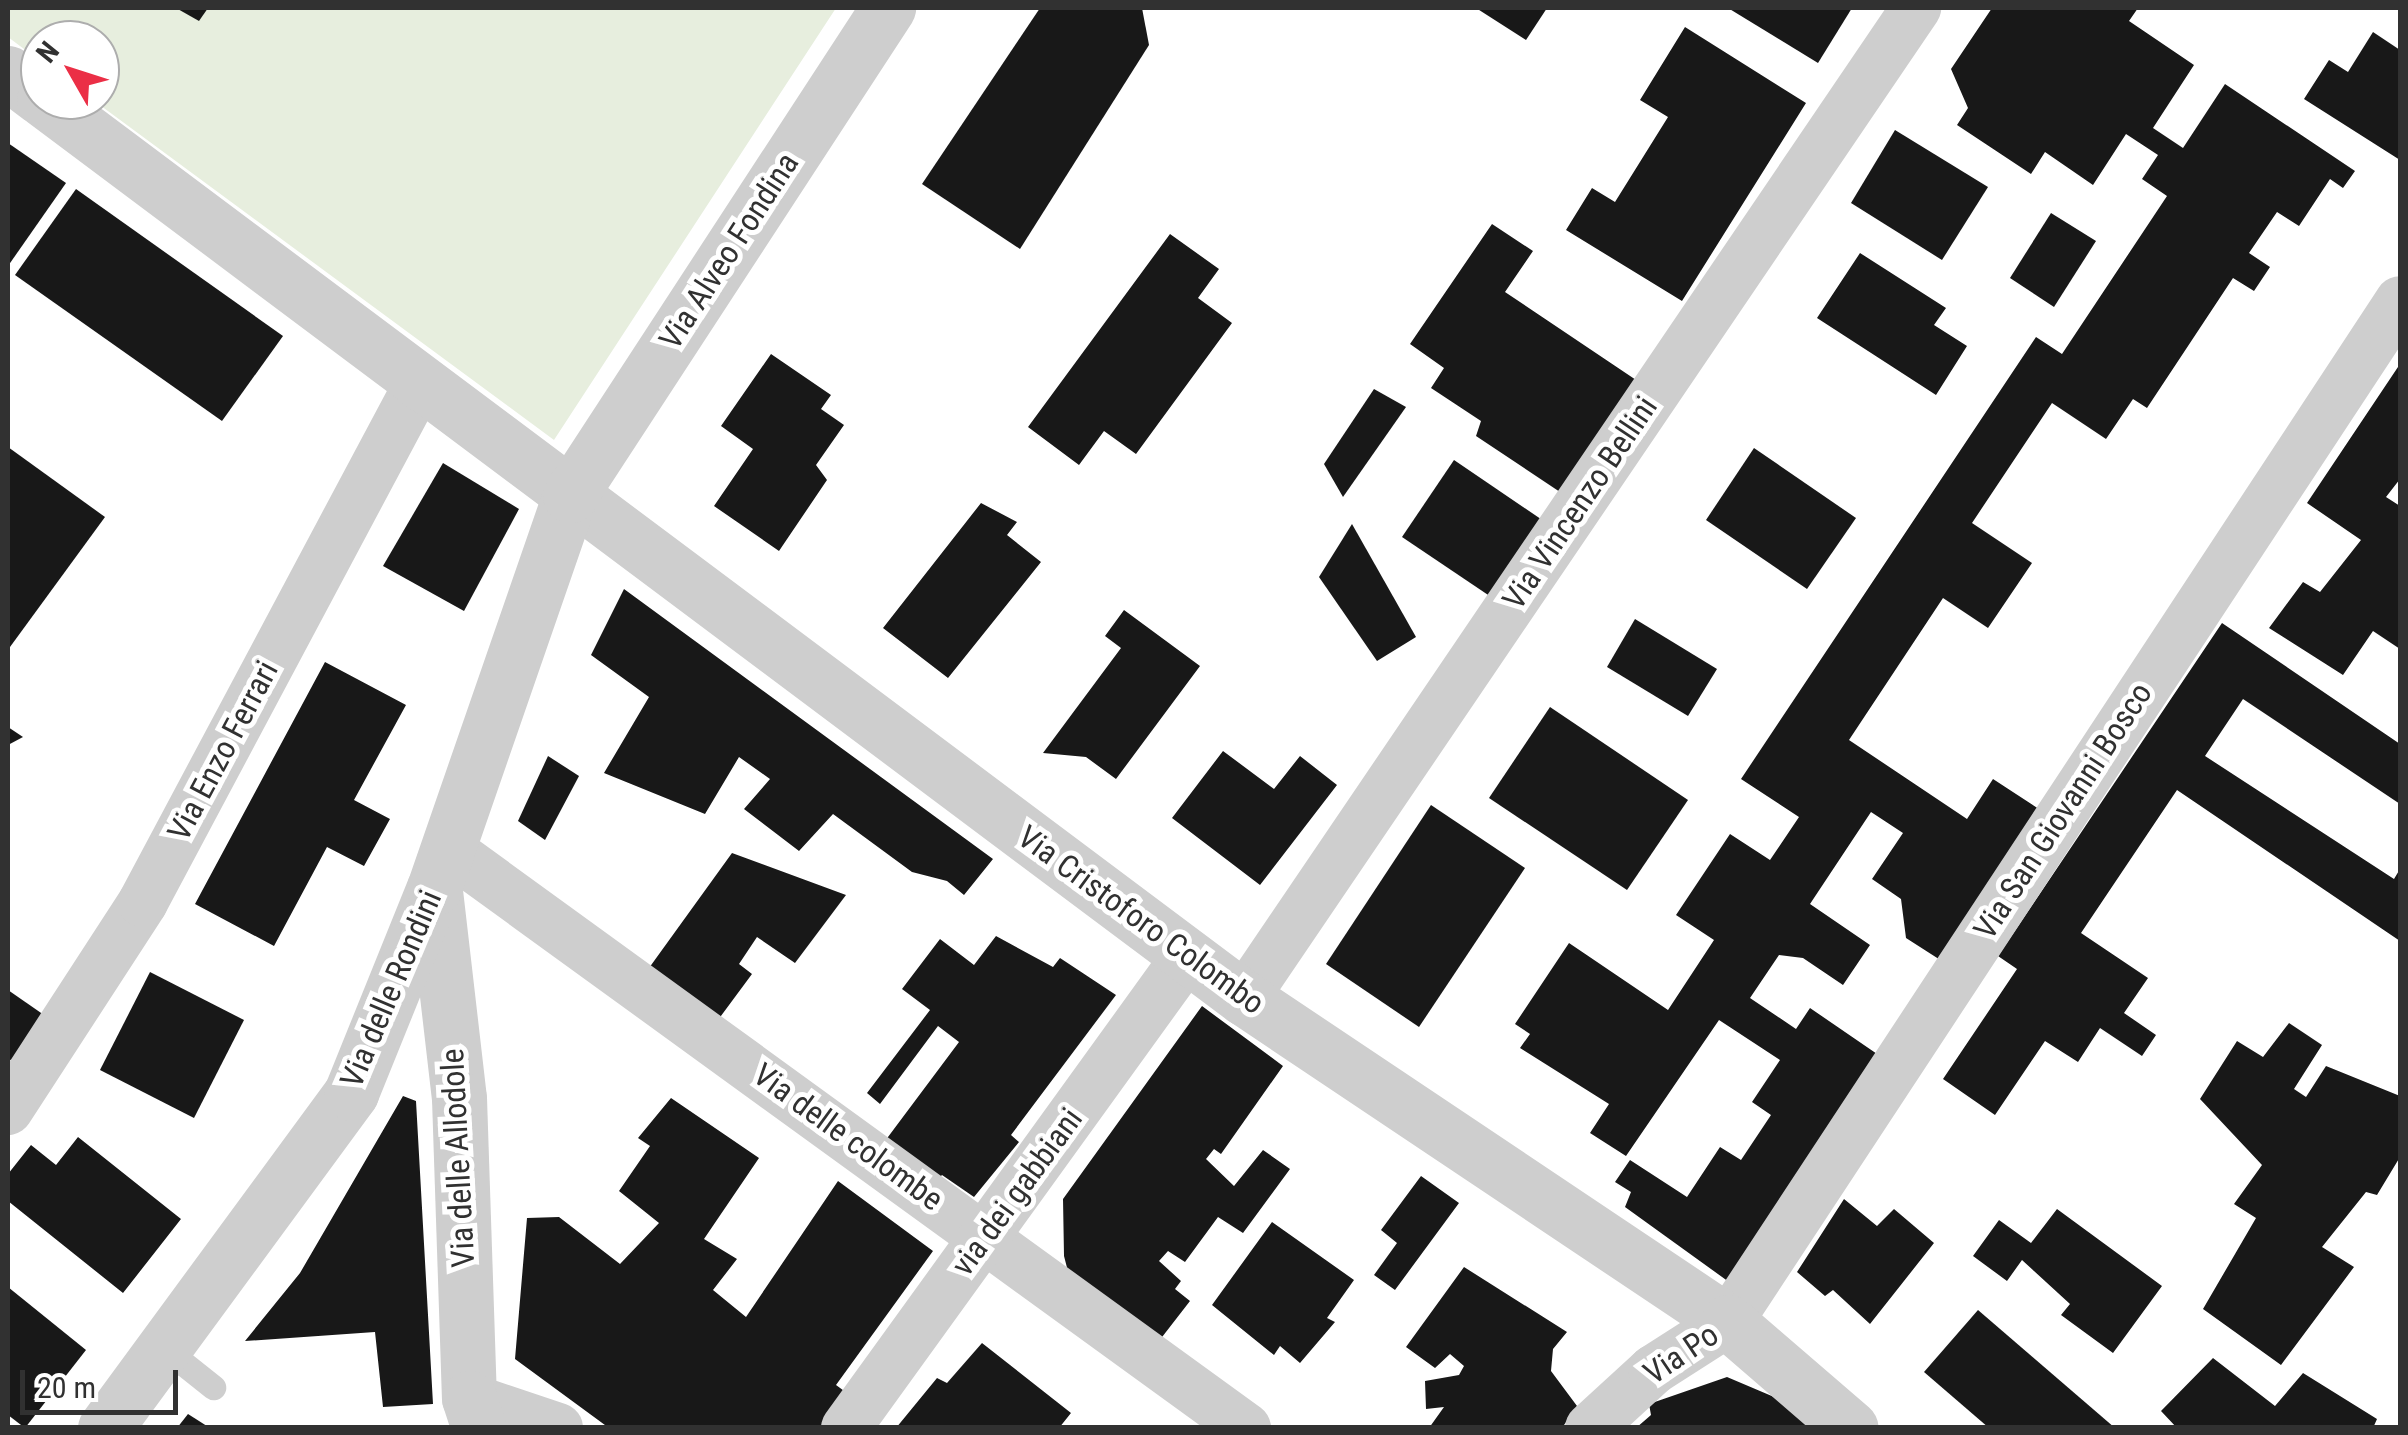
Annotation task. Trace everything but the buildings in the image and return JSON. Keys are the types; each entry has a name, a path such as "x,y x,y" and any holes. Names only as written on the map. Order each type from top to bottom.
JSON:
{"street":[{"name":"Via Alveo Fondina","path":"570,495 888,8"},
{"name":"Via Vincenzo Bellini","path":"1244,998 1916,8"},
{"name":"Via Cristoforo Colombo","path":"71,120 1244,998 1728,1322 1851,1428"},
{"name":"Via San Giovanni Bosco","path":"1728,1322 2400,301"},
{"name":"Via Enzo Ferrari","path":"8,1110 143,902 420,382"},
{"name":"Via delle Rondini","path":"105,1428 351,1093 441,869 570,495"},
{"name":"Via delle colombe","path":"441,869 985,1236 1246,1428"},
{"name":"Via delle Allodole","path":"441,869 459,1098 474,1413"},
{"name":"via dei gabbiani","path":"846,1428 1187,956"},
{"name":"Via Po","path":"1590,1428 1653,1370 1728,1322"},
{"path":"474,1413 558,1428"}],"lane":[{"path":"164,1348 214,1386"}],"green space":[{"path":"8,8 836,8 554,440 120,120 120,20 20,20 20,46 8,37"}]}
